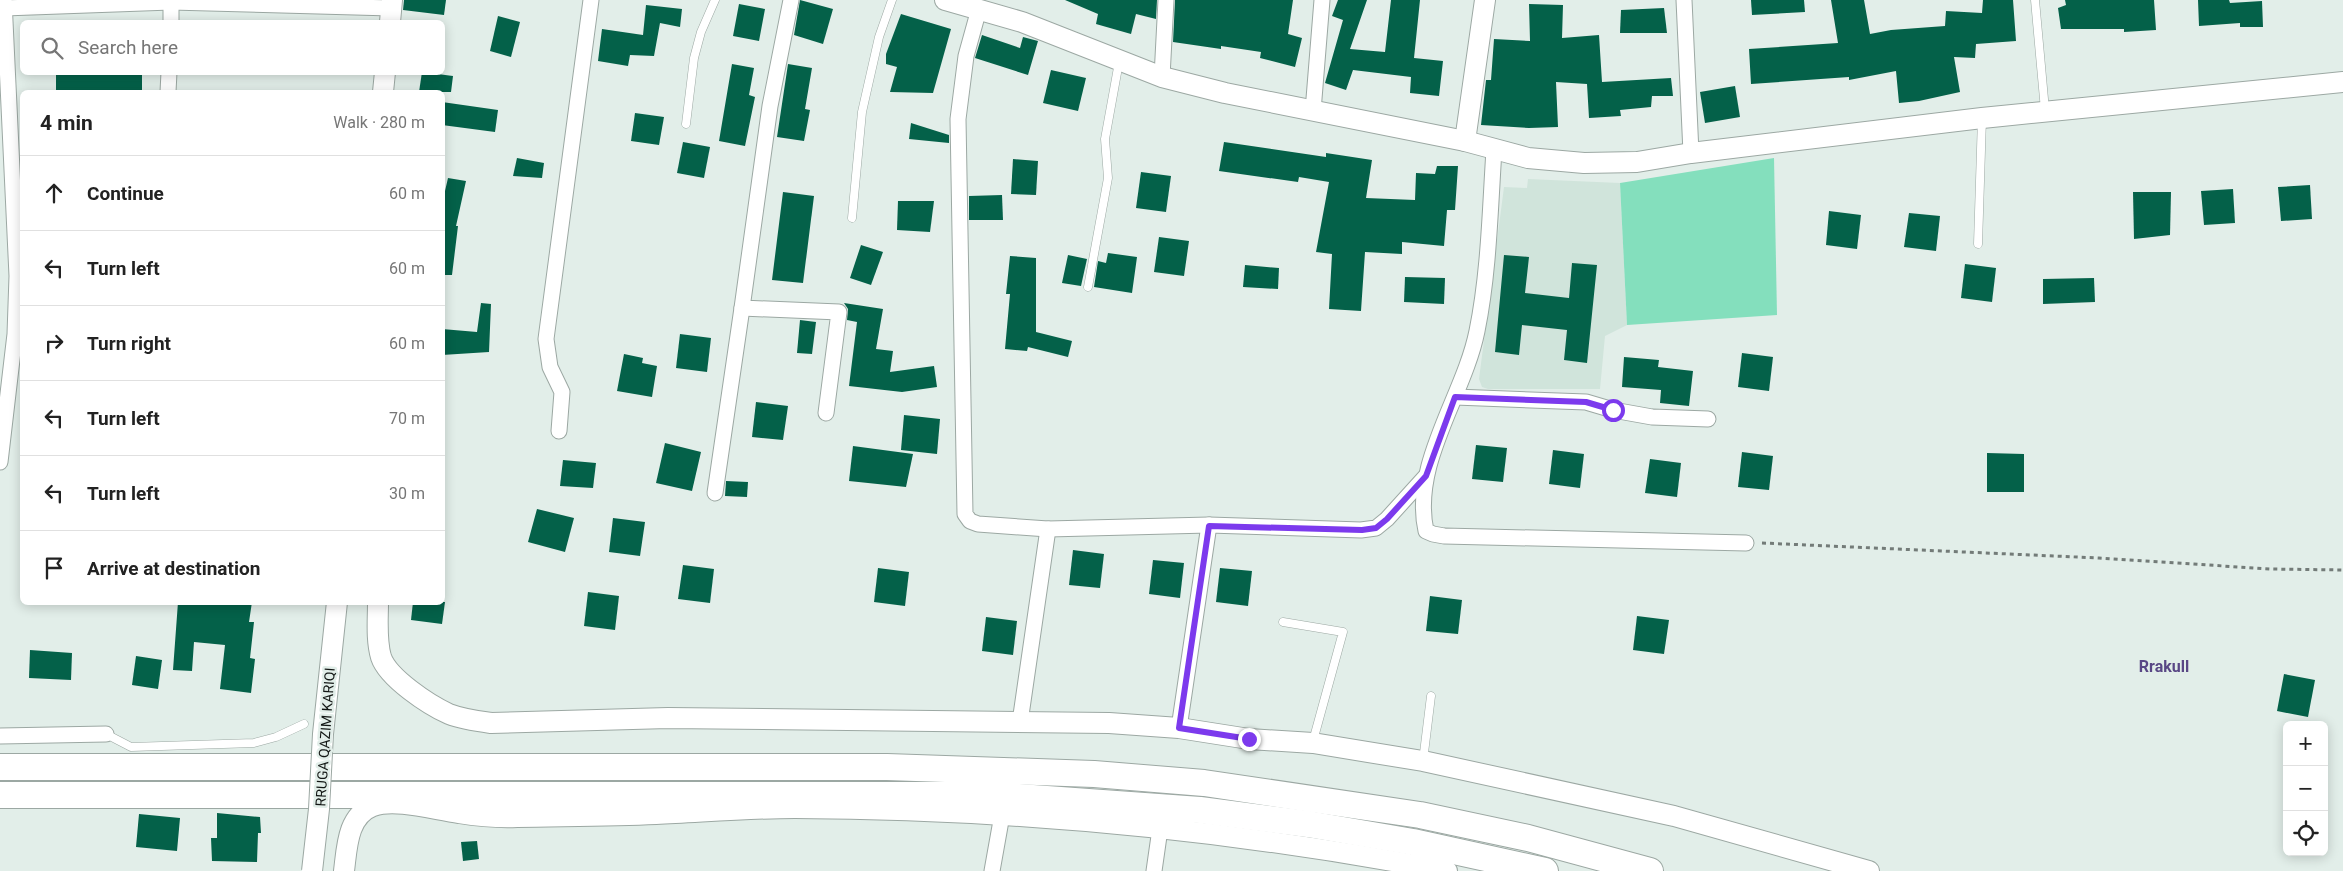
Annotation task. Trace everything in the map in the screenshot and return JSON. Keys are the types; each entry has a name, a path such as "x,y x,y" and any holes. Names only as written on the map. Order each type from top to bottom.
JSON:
{"highway":[{"path":"0,767 887,767 1094,774 1204,783 1420,815 1528,838 1650,871"},
{"path":"0,795 990,795 1200,810 1308,824 1414,842 1546,871"}],"street":[{"path":"559,431 562,392 550,367 546,339 591,0"},
{"path":"715,493 770,106 791,0"},
{"path":"945,0 979,9 1064,38 1162,77 1225,93 1465,141 1528,158 1584,163 1637,162 1691,153 1982,118 2343,82"},
{"path":"1162,77 1166,0"},
{"path":"1313,111 1322,0"},
{"path":"1465,141 1485,0"},
{"path":"1684,0 1691,153"},
{"path":"171,1 171,20"},
{"path":"0,462 15,334 17,276 4,63 4,4 171,1 391,10"},
{"path":"979,9 966,56 958,119 965,514 970,521 978,524 1048,529 1209,526 1362,530 1376,528 1426,476"},
{"path":"168,90 169,75"},
{"path":"383,90 385,75"},
{"path":"1494,150 1484,296 1477,334 1467,367 1426,476 1423,510 1426,530 1433,534 1444,536 1746,543"},
{"path":"742,308 839,312 826,413"},
{"path":"1455,397 1586,402 1613,410 1652,417 1708,419"},
{"path":"1179,728 1209,526"},
{"path":"1020,722 1048,529"},
{"name":"RRUGA QAZIM KARIQI","path":"312,871 319,809 322,742 338,605"},
{"path":"378,605 379,648 382,659 387,667 400,680 436,707 450,714 477,721 490,723 668,718 1110,723 1179,728 1249,739 1313,743 1423,761 1674,816 1869,871"},
{"path":"0,736 106,734"},
{"path":"344,871 349,833 364,810 376,805 421,807 500,818 794,808 1002,815 1160,829 1311,848 1447,871"},
{"path":"992,871 1002,815"},
{"path":"1154,871 1160,829"}],"lane":[{"path":"686,124 694,58 701,32 715,0"},
{"path":"852,218 862,112 879,37 892,0"},
{"path":"2035,0 2045,112"},
{"path":"1088,287 1108,178 1105,140 1119,60"},
{"path":"1978,244 1982,118"},
{"path":"1284,622 1343,632 1313,743"},
{"path":"1423,761 1431,696"},
{"path":"106,734 131,747 254,743 276,737 304,724"}],"path":[{"path":"1746,543 2099,558 2270,569 2343,570"}],"shaded area":[{"path":"1528,179 1620,183 1627,325 1605,336 1600,389 1488,389 1482,387 1479,379 1504,187 1527,188"}],"green space":[{"path":"1774,158 1777,315 1627,325 1620,183"}],"building":[{"path":"404,0 446,0 444,15 403,10"},
{"path":"800,0 833,9 823,44 794,35"},
{"path":"1065,0 1157,0 1156,19 1136,14 1131,34 1096,24 1098,14"},
{"path":"1175,0 1293,0 1288,34 1302,38 1295,67 1260,58 1261,52 1221,46 1221,49 1173,42"},
{"path":"1338,0 1367,0 1350,49 1385,52 1391,0 1420,0 1414,58 1443,61 1439,96 1410,93 1411,77 1353,70 1346,90 1325,83 1343,20 1332,16"},
{"path":"1751,0 1804,0 1805,12 1752,15"},
{"path":"1831,0 1864,0 1870,34 1891,30 1945,26 1946,11 1982,13 1983,0 2013,0 2016,41 1976,44 1975,58 1954,57 1960,92 1919,101 1899,103 1896,71 1849,80 1849,77 1751,84 1749,49 1838,43"},
{"path":"2065,0 2154,0 2156,30 2124,32 2124,29 2061,29 2058,8 2066,5"},
{"path":"2198,0 2229,0 2230,3 2262,1 2263,27 2240,27 2240,23 2199,26"},
{"path":"739,4 765,9 759,41 733,36"},
{"path":"1529,4 1563,5 1562,38 1599,35 1602,82 1671,78 1673,96 1652,96 1651,107 1620,110 1621,116 1589,118 1587,84 1556,82 1558,127 1529,128 1481,125 1486,80 1491,80 1494,39 1530,41"},
{"path":"646,5 682,9 680,27 660,23 654,56 630,55 628,66 598,61 602,29 643,35"},
{"path":"1664,8 1667,33 1620,33 1621,10"},
{"path":"901,14 951,29 933,93 890,92 897,67 886,64 886,54"},
{"path":"498,16 520,22 511,57 490,51"},
{"path":"982,35 1020,48 1023,37 1038,41 1028,75 975,58"},
{"path":"732,64 754,68 749,95 755,97 745,146 719,141"},
{"path":"788,64 812,68 805,109 810,110 804,141 777,137"},
{"path":"1051,70 1086,78 1078,111 1043,103"},
{"path":"56,75 142,75 142,90 56,90"},
{"path":"422,75 453,76 451,92 445,92 445,90 419,90"},
{"path":"1735,86 1740,117 1705,123 1700,92"},
{"path":"445,102 498,110 495,132 445,125"},
{"path":"635,113 664,117 659,145 631,141"},
{"path":"911,123 949,135 949,143 909,139"},
{"path":"683,142 710,147 704,178 677,173"},
{"path":"1224,142 1326,157 1326,153 1372,160 1366,198 1415,200 1416,173 1435,174 1437,166 1458,166 1455,210 1447,210 1444,246 1402,242 1402,254 1365,252 1361,311 1329,309 1332,254 1316,252 1329,182 1299,177 1298,182 1219,171"},
{"path":"517,158 544,163 542,178 513,176"},
{"path":"1013,159 1038,161 1036,195 1011,194"},
{"path":"1141,172 1171,176 1166,212 1136,208"},
{"path":"448,178 466,181 456,226 458,226 452,275 445,275 445,191"},
{"path":"2310,185 2312,219 2281,221 2278,187"},
{"path":"2233,189 2235,223 2204,225 2201,191"},
{"path":"783,192 814,196 803,283 772,280"},
{"path":"2133,192 2171,192 2170,235 2134,239"},
{"path":"1002,195 1003,220 969,220 969,196"},
{"path":"898,201 934,201 930,232 897,230"},
{"path":"1829,211 1861,215 1857,249 1826,245"},
{"path":"1909,213 1940,216 1936,251 1904,247"},
{"path":"1159,237 1189,241 1184,276 1154,272"},
{"path":"861,245 883,252 871,285 850,278"},
{"path":"1108,253 1137,257 1132,293 1094,287 1098,261 1106,263"},
{"path":"1068,255 1087,259 1081,286 1062,283"},
{"path":"1504,255 1529,257 1525,293 1569,298 1572,263 1597,265 1587,363 1564,360 1567,330 1522,325 1519,355 1495,352"},
{"path":"1010,256 1036,258 1036,332 1072,341 1068,357 1028,347 1027,351 1005,349 1010,294 1006,294"},
{"path":"1965,264 1996,268 1992,302 1961,298"},
{"path":"1245,265 1279,268 1278,289 1243,287"},
{"path":"1405,277 1445,278 1444,304 1404,302"},
{"path":"2094,278 2095,302 2043,304 2043,279"},
{"path":"481,303 491,304 489,352 445,355 445,329 477,332"},
{"path":"844,303 883,309 876,349 893,351 890,372 934,366 937,387 902,392 849,386 857,322 847,320 848,309"},
{"path":"800,320 816,322 812,354 797,353"},
{"path":"680,334 711,338 707,372 676,368"},
{"path":"1742,353 1773,357 1769,391 1738,387"},
{"path":"624,354 643,358 642,363 657,366 652,397 617,391"},
{"path":"1624,357 1659,360 1658,367 1693,371 1689,406 1660,403 1661,390 1622,387"},
{"path":"756,402 788,406 783,440 752,437"},
{"path":"904,415 940,419 937,454 901,450"},
{"path":"665,443 701,452 692,491 656,483"},
{"path":"1476,445 1507,448 1503,482 1472,479"},
{"path":"853,446 913,454 906,487 849,481"},
{"path":"1553,450 1584,454 1580,488 1549,484"},
{"path":"1742,452 1773,456 1769,490 1738,487"},
{"path":"1987,453 2024,454 2024,492 1987,492"},
{"path":"1650,459 1681,463 1677,497 1645,493"},
{"path":"563,460 596,463 593,488 560,486"},
{"path":"726,481 748,482 747,497 725,496"},
{"path":"537,509 574,518 565,552 528,542"},
{"path":"613,518 645,522 640,556 609,552"},
{"path":"1073,550 1104,554 1100,588 1069,585"},
{"path":"1153,560 1184,563 1180,598 1149,594"},
{"path":"683,565 714,569 710,603 678,599"},
{"path":"878,568 909,572 905,606 874,602"},
{"path":"1220,568 1252,571 1248,606 1216,602"},
{"path":"588,592 619,596 615,630 584,626"},
{"path":"1430,596 1462,600 1458,634 1426,631"},
{"path":"178,605 252,605 249,622 254,622 250,658 255,659 251,693 220,689 225,645 194,642 192,671 173,670"},
{"path":"413,605 445,605 442,624 411,620"},
{"path":"1637,616 1669,620 1664,654 1633,650"},
{"path":"986,617 1017,621 1013,655 982,651"},
{"path":"30,650 72,653 71,680 29,678"},
{"path":"136,656 162,660 158,689 132,685"},
{"path":"2284,674 2315,680 2308,717 2277,711"},
{"path":"217,813 260,817 261,833 258,833 257,862 212,861 211,838 217,838"},
{"path":"139,814 180,818 177,851 136,847"},
{"path":"477,841 479,859 463,861 461,842"}],"district":[{"name":"Rrakull","path":"2164,666"}],"route":[{"path":"1249,739 1179,728 1209,526 1268,526 1362,530 1376,528 1387,519 1426,476 1455,397 1556,399 1586,402 1613,410"}]}
